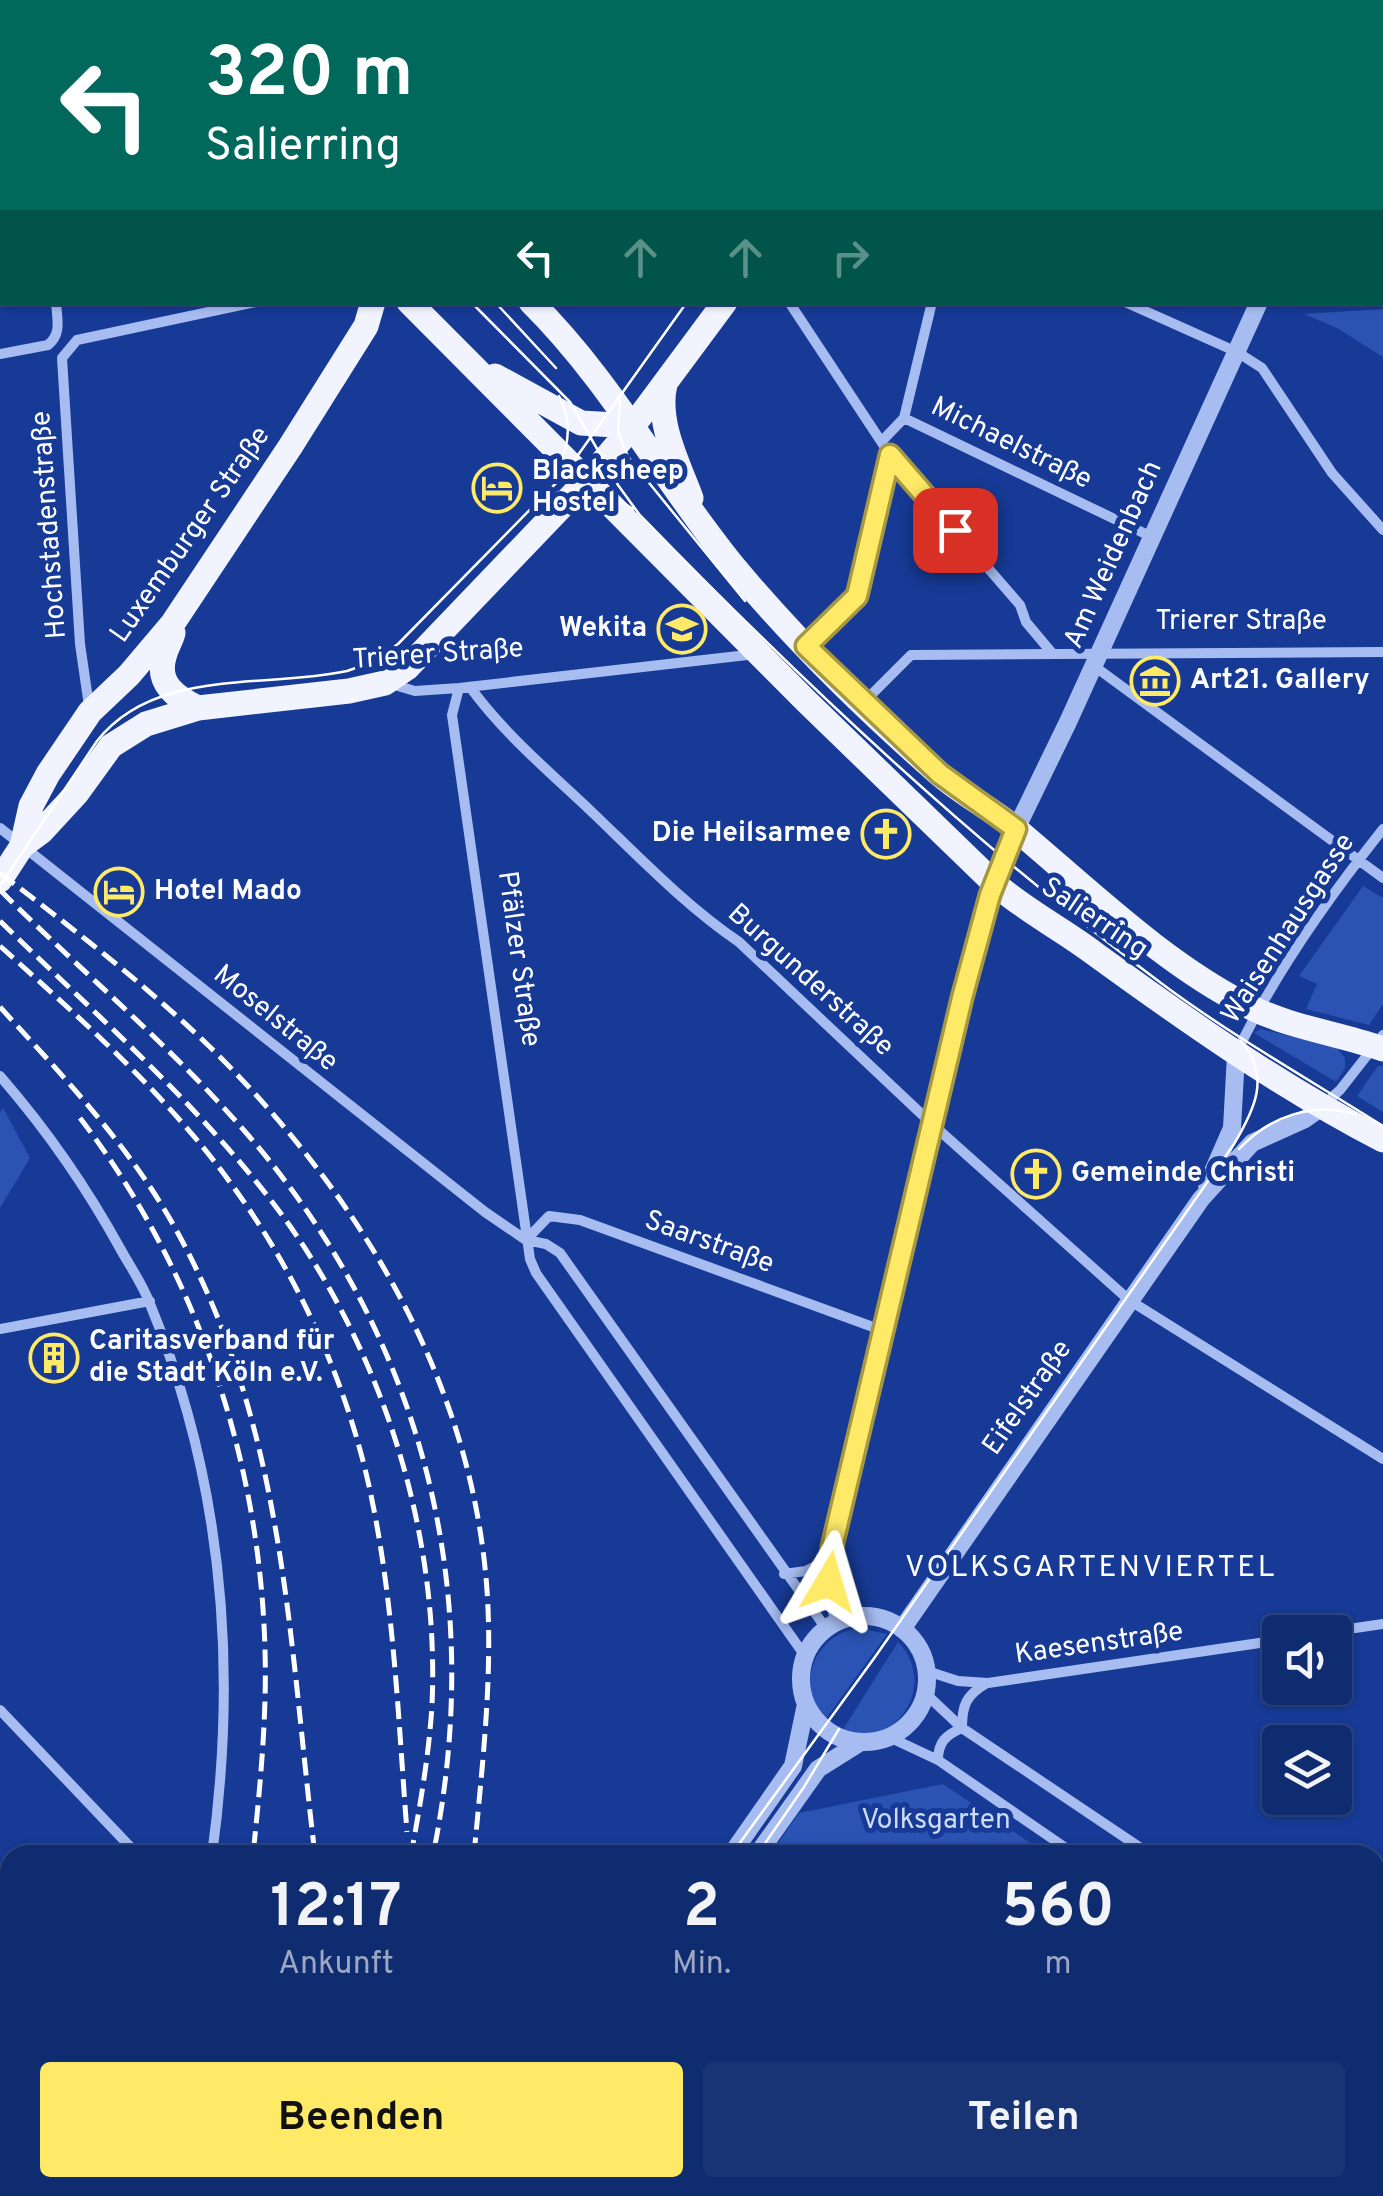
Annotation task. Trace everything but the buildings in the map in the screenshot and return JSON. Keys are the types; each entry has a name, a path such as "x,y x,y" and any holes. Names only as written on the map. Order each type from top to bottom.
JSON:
{"main road":[{"name":"Luxemburger Straße","path":"22,846 30,806 48,774 90,712 130,675 173,623 366,326 371,305"},
{"path":"411,305 470,362 539,402 586,424 633,426"},
{"name":"Salierring","path":"534,305 570,342 701,526 806,646 940,774 1016,829 1170,956 1257,1011 1380,1043"},
{"path":"385,683 408,668 586,482 665,384 719,307"},
{"name":"Salierring","path":"470,362 586,482 995,884 1236,1056 1383,1140"},
{"path":"567,416 578,418 594,408 594,374"},
{"path":"665,384 662,398 666,425 701,526"},
{"path":"173,623 173,636 163,658 166,685 176,696 198,708"},
{"name":"Trierer Straße","path":"125,735 146,724 198,708 349,691 385,683"},
{"name":"Luxemburger Straße","path":"0,880 22,846 41,832 77,793 111,746 125,735"}],"street":[{"path":"0,354 48,345 58,332 56,305"},
{"name":"Hochstadenstraße","path":"90,712 80,644 61,368 64,354 77,340 242,305"},
{"path":"792,305 890,455 1020,606 1026,622 1052,652"},
{"path":"882,442 904,418 931,305"},
{"path":"1131,305 1237,352 1262,368 1332,473 1383,530"},
{"name":"Am Weidenbach","path":"832,1623 831,1558 966,980 995,884 1016,829 1097,660 1257,305"},
{"name":"Michaelstraße","path":"904,418 1152,537"},
{"path":"806,646 857,596 890,455"},
{"path":"864,702 911,655 1052,652"},
{"name":"Trierer Straße","path":"1052,652 1097,660 1383,652"},
{"name":"Trierer Straße","path":"385,683 416,691 465,688 759,654"},
{"path":"1097,660 1383,878"},
{"name":"Burgunderstraße","path":"465,688 648,866 739,942 1130,1300 1383,1458"},
{"name":"Pfälzer Straße","path":"465,688 452,715 530,1260 805,1656"},
{"name":"Moselstraße","path":"0,828 319,1084 526,1240"},
{"name":"Waisenhausgasse","path":"1236,1056 1257,1011 1383,828"},
{"path":"1320,1106 1340,1090 1380,1043"},
{"name":"Eifelstraße","path":"1200,1199 1232,1128 1236,1056"},
{"path":"0,1076 94,1199 150,1302 196,1439 218,1560 225,1689 213,1845"},
{"name":"Eifelstraße","path":"902,1629 1200,1199 1252,1143 1306,1118 1320,1106"},
{"name":"Saarstraße","path":"526,1240 549,1216 580,1220 884,1330"},
{"path":"526,1240 546,1244 560,1253 784,1574 832,1623"},
{"path":"0,1329 150,1302"},
{"path":"784,1574 806,1570 831,1558"},
{"path":"739,1845 792,1766 806,1704 801,1676 805,1656 832,1623 870,1616 902,1629 914,1640 926,1671 926,1694 908,1724 889,1736 861,1742 818,1769 763,1845"},
{"path":"1352,1629 1383,1624"},
{"name":"Kaesenstraße","path":"926,1671 958,1681 988,1683 1262,1643"},
{"path":"962,1728 962,1707 972,1692 988,1683"},
{"path":"926,1694 962,1728 1136,1845"},
{"path":"806,1704 824,1728 861,1742"},
{"path":"0,1710 128,1845"},
{"path":"938,1760 938,1748 947,1735 962,1728"},
{"path":"889,1736 938,1760 1061,1845"}],"green space":[{"path":"1383,309 1383,357 1337,328 1304,314"},
{"path":"1363,886 1383,898 1383,1004 1369,1025 1306,1009 1317,984 1299,976"},
{"path":"1260,1029 1336,1047 1345,1058 1345,1068 1336,1082 1254,1033"},
{"path":"1378,1066 1383,1066 1383,1112 1357,1096"},
{"path":"3,1108 30,1158 0,1208 0,1113"},
{"path":"858,1628 887,1634 825,1720 811,1692 813,1664 830,1641"},
{"path":"898,1642 910,1658 914,1676 913,1694 906,1710 880,1732 862,1735 842,1731"},
{"name":"Volksgarten","path":"943,1784 1033,1845 777,1845 799,1813"}],"tram line":[{"path":"474,305 570,402 639,514 893,761 1026,877 1165,986 1245,1041 1383,1126"},
{"path":"498,305 556,368"},
{"path":"0,886 97,741 121,717 149,701 180,691 347,671 370,663 398,644 563,476 685,305"},
{"path":"557,467 568,432 559,396"},
{"path":"620,400 618,432 628,457 745,601"},
{"path":"544,498 567,491 590,491 633,509"},
{"path":"738,1845 875,1657 1234,1144 1253,1105 1258,1080 1256,1067 1241,1041"},
{"path":"1239,1149 1264,1128 1293,1115 1324,1110 1356,1114"},
{"path":"764,1845 839,1729"}],"railway":[{"path":"0,873 160,1001 264,1104 359,1227 398,1294 432,1364 458,1437 477,1512 487,1590 489,1656 475,1845"},
{"path":"0,890 158,1040 248,1135 309,1214 359,1297 398,1383 427,1473 445,1565 452,1660 448,1757 435,1845"},
{"path":"0,921 142,1058 242,1165 311,1258 372,1377 396,1440 413,1506 426,1572 432,1639 431,1724 413,1845"},
{"path":"0,946 122,1060 207,1152 256,1219 316,1328 347,1406 377,1529 394,1658 407,1832"},
{"path":"0,1007 91,1108 152,1190 208,1295 237,1372 276,1529 314,1845"},
{"path":"80,1118 121,1176 157,1238 188,1302 235,1438 260,1578 265,1650 264,1727 254,1845"}],"place":[{"name":"Blacksheep Hostel","path":"497,488"},
{"name":"Wekita","path":"682,629"},
{"name":"Art21. Gallery","path":"1155,681"},
{"name":"Die Heilsarmee","path":"886,834"},
{"name":"Hotel Mado","path":"119,892"},
{"name":"Gemeinde Christi","path":"1036,1174"},
{"name":"Caritasverband für die Stadt Köln e.V.","path":"54,1358"}],"district":[{"name":"VOLKSGARTENVIERTEL","path":"1091,1568"}],"route":[{"path":"829,1582 832,1547 962,998 990,895 1016,829 940,774 806,646 857,596 890,455 955,530"}]}
